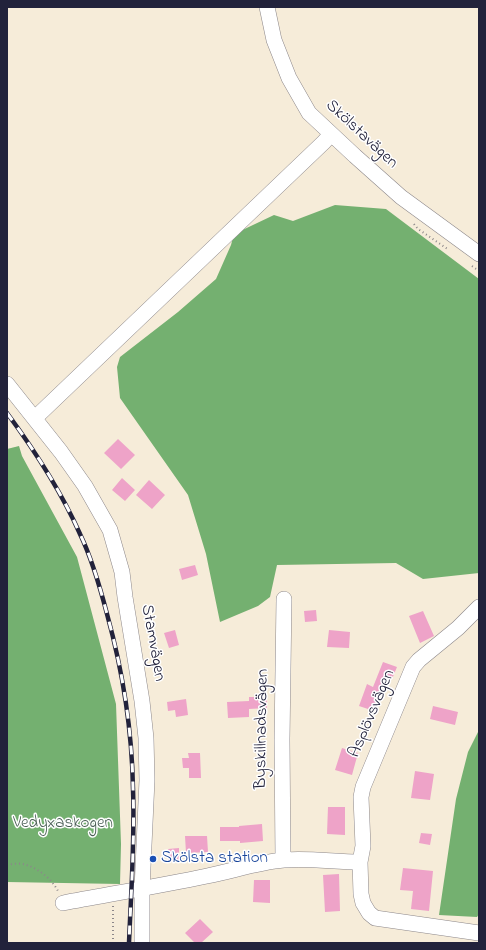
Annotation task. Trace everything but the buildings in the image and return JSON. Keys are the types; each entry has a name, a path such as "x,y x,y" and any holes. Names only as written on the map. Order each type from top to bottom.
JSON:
{"street":[{"name":"Skölstavägen","path":"267,7 274,40 289,78 309,113 401,197 479,254"},
{"path":"35,418 331,134"},
{"name":"Stamvägen","path":"7,384 35,418 85,486 110,530 122,572 142,701 146,738 148,780 142,889 142,943"},
{"name":"Byskillnadsvägen","path":"283,860 282,740 284,599"},
{"name":"Asplövsvägen","path":"479,607 458,628 419,660 413,667 363,787 361,797 363,846 360,862 361,894 363,903 375,918 479,932"},
{"path":"63,903 142,889 262,863 283,860 307,859 360,862"}],"path":[{"path":"7,865 22,864 40,871 55,886 63,903"},
{"path":"113,893 113,943"}],"green space":[{"path":"335,205 386,209 479,279 479,573 423,579 396,563 277,565 270,597 258,606 220,622 206,554 188,495 120,398 117,367 120,357 178,312 216,279 231,245 234,234 274,215 293,221"},
{"name":"Vedyxaskogen","path":"19,446 22,456 77,557 116,704 121,844 120,884 7,882 7,449"},
{"path":"479,730 479,914 477,917 439,915 456,799 468,752"}],"railway":[{"path":"7,413 28,442 73,518 99,583 118,657 129,723 132,767 134,827 129,943"}],"place":[{"name":"Skölsta station","path":"153,859"}]}
